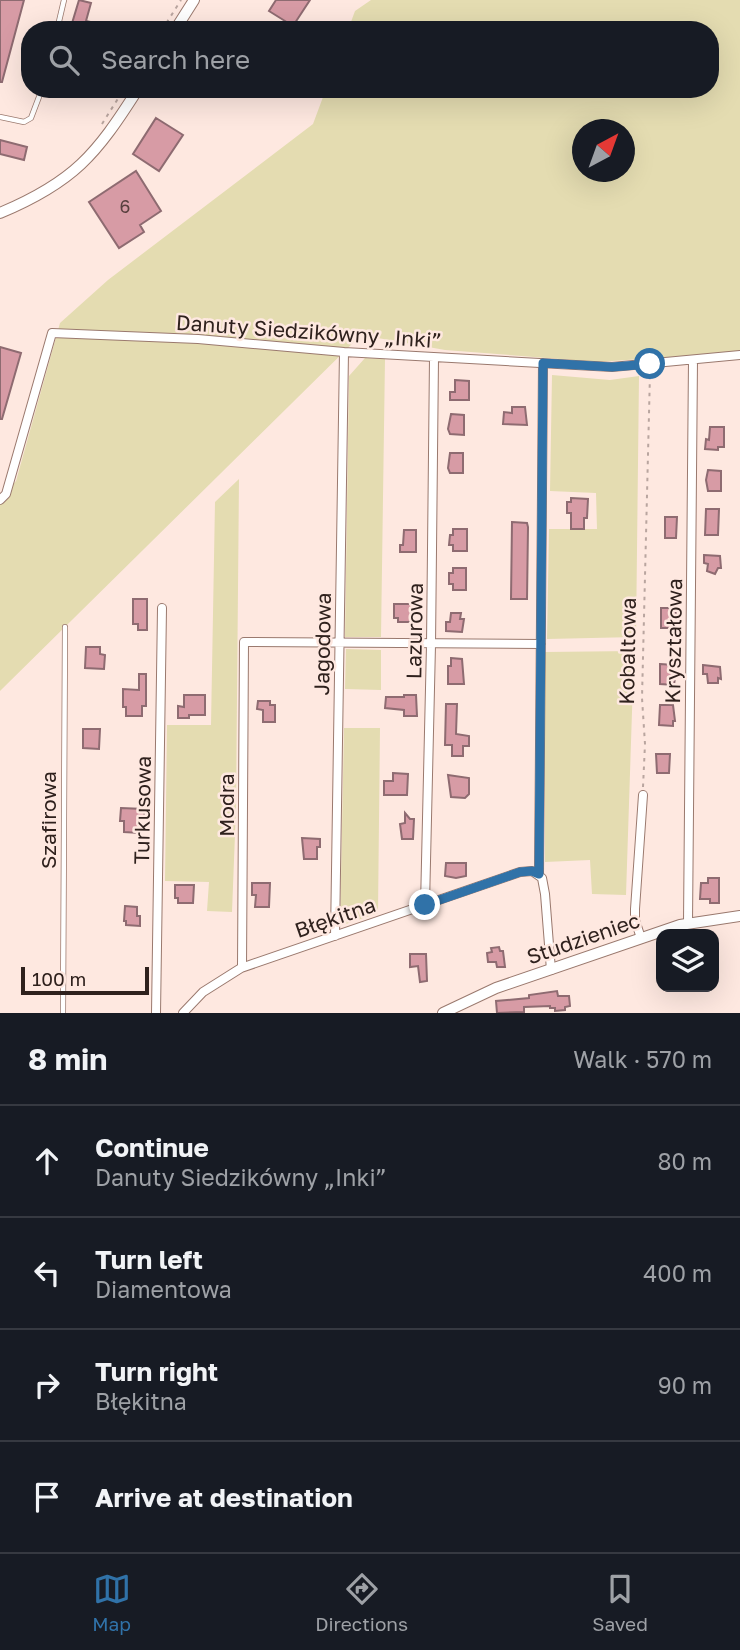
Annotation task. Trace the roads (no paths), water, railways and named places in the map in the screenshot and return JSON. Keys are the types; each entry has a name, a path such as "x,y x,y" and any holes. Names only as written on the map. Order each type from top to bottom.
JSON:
{"street":[{"path":"181,21 194,0"},
{"path":"0,212 36,198 67,178 108,136 132,98"},
{"name":"Danuty Siedzikówny „Inki”","path":"0,500 6,494 52,333 198,339 344,352 612,367 740,355"},
{"name":"Jagodowa","path":"335,936 344,352"},
{"name":"Lazurowa","path":"425,905 432,645 434,358"},
{"name":"Kryształowa","path":"688,923 693,360"},
{"path":"543,363 539,874 545,894 551,970"},
{"name":"Turkusowa","path":"156,1013 162,608"},
{"name":"Modra","path":"243,967 244,642 340,643"},
{"path":"340,643 541,645"},
{"path":"641,938 635,920 635,909 643,795"},
{"name":"Błękitna","path":"183,1013 203,992 243,967 520,872 532,871 539,874"},
{"name":"Studzieniec","path":"443,1013 496,988 641,938 688,923 740,916"}],"lane":[{"path":"59,21 64,0"},
{"path":"0,117 24,122 31,118 38,98"},
{"name":"Szafirowa","path":"63,1013 65,627"}]}
